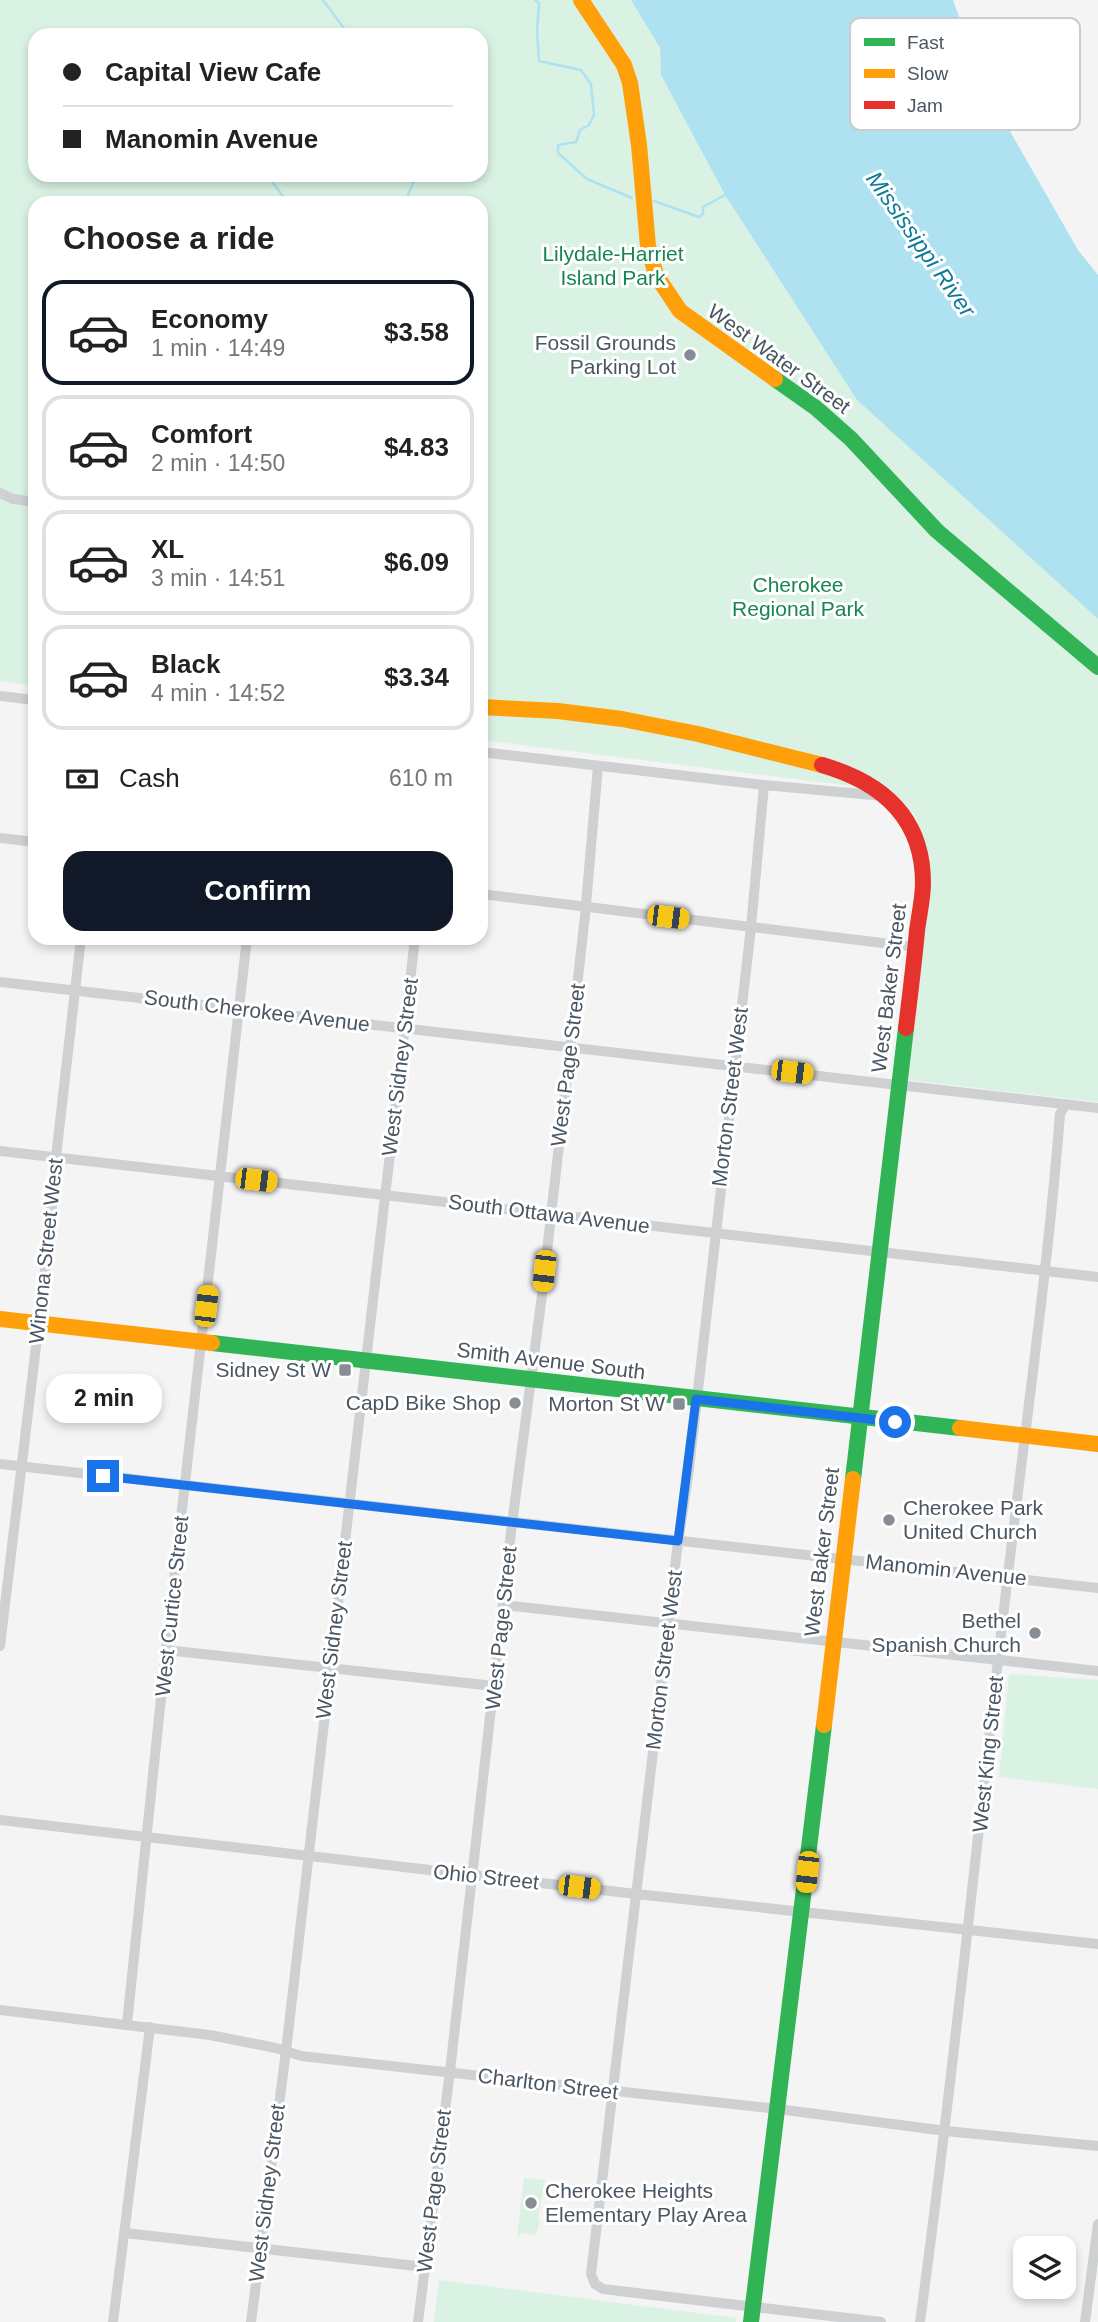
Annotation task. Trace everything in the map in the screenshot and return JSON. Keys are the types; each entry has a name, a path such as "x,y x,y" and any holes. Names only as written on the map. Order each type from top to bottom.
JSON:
{"street":[{"name":"West Water Street","path":"581,0 624,65 632,93 648,246 656,275 680,311 816,408 851,439 937,531 1098,667"},
{"path":"0,493 13,499 28,501"},
{"path":"0,696 28,699"},
{"name":"West Baker Street","path":"488,707 606,716 794,757 856,776 898,807 911,825 919,850 923,883 752,2314"},
{"path":"488,753 764,785 886,796"},
{"name":"West Page Street","path":"418,2322 450,2071 586,906 598,766"},
{"name":"Morton Street West","path":"752,2314 603,2289 595,2284 591,2274 735,1065 764,785"},
{"path":"0,838 28,841"},
{"path":"488,895 915,947"},
{"name":"Winona Street West","path":"0,1646 49,1238 79,945"},
{"name":"West Curtice Street","path":"127,2024 166,1650 246,945"},
{"name":"West Sidney Street","path":"251,2322 286,2051 414,945"},
{"name":"South Cherokee Avenue","path":"0,982 1098,1108"},
{"name":"West King Street","path":"920,2322 946,2131 1007,1577 1045,1271 1060,1114 1066,1104"},
{"name":"South Ottawa Avenue","path":"0,1151 1098,1277"},
{"name":"Smith Avenue South","path":"0,1319 1098,1444"},
{"name":"Manomin Avenue","path":"0,1464 1098,1588"},
{"path":"503,1605 1098,1671"},
{"path":"166,1650 494,1686"},
{"name":"Ohio Street","path":"0,1820 308,1857 1098,1944"},
{"name":"Charlton Street","path":"0,2010 209,2035 301,2056 778,2109 946,2131 1098,2146"},
{"path":"113,2322 150,2027"},
{"path":"1085,2322 1098,2224"},
{"path":"125,2233 425,2267"},
{"path":"752,2314 881,2322"}],"green space":[{"name":"Cherokee Regional Park","path":"0,0 631,0 660,48 661,75 725,195 857,400 1098,619 1098,1102 907,1080 931,873 917,818 892,791 488,741 488,196 28,196 28,685 0,681"},
{"path":"1009,1674 1098,1680 1098,1789 999,1777"},
{"name":"Cherokee Heights Elementary Play Area","path":"524,2178 545,2180 536,2235 523,2233 517,2237"},
{"path":"439,2280 736,2318 736,2322 434,2322"}],"water":[{"name":"Mississippi River","path":"631,0 953,0 959,18 850,18 850,130 1009,130 1078,250 1098,275 1098,619 857,400 725,195 661,75 660,48"}],"waterway":[{"path":"323,0 344,28"},
{"path":"535,0 539,3 539,61 581,70 591,84 594,115 589,125 580,130 576,142 558,145 558,153 587,179 632,198"},
{"path":"272,182 283,196"},
{"path":"408,196 413,182"},
{"path":"654,201 699,217 703,214 703,207 725,195"}],"traffic: fast":[{"path":"775,379 816,408 851,439 937,531 1098,667"},
{"path":"853,1479 906,1028"},
{"path":"212,1343 960,1428"},
{"path":"751,2322 824,1725"}],"traffic: slow":[{"path":"581,0 624,65 630,83 639,145 648,246 656,275 680,311 775,379"},
{"path":"488,707 558,711 622,719 698,734 822,765"},
{"path":"0,1319 212,1343"},
{"path":"960,1428 1098,1444"},
{"path":"824,1725 853,1479"}],"traffic: jam":[{"path":"822,765 863,781 880,792 907,821 916,839 923,889 906,1028"}],"place":[{"name":"Fossil Grounds Parking Lot","path":"690,355"},
{"name":"Sidney St W","path":"345,1370"},
{"name":"CapD Bike Shop","path":"515,1403"},
{"name":"Morton St W","path":"679,1404"},
{"name":"Cherokee Park United Church","path":"889,1520"},
{"name":"Bethel Spanish Church","path":"1035,1633"},
{"name":"Cherokee Heights Elementary Play Area","path":"531,2203"}],"route":[{"path":"103,1476 678,1541 696,1399 895,1422"}],"park label":[{"name":"Lilydale-Harriet Island Park","path":"613,266"}]}
